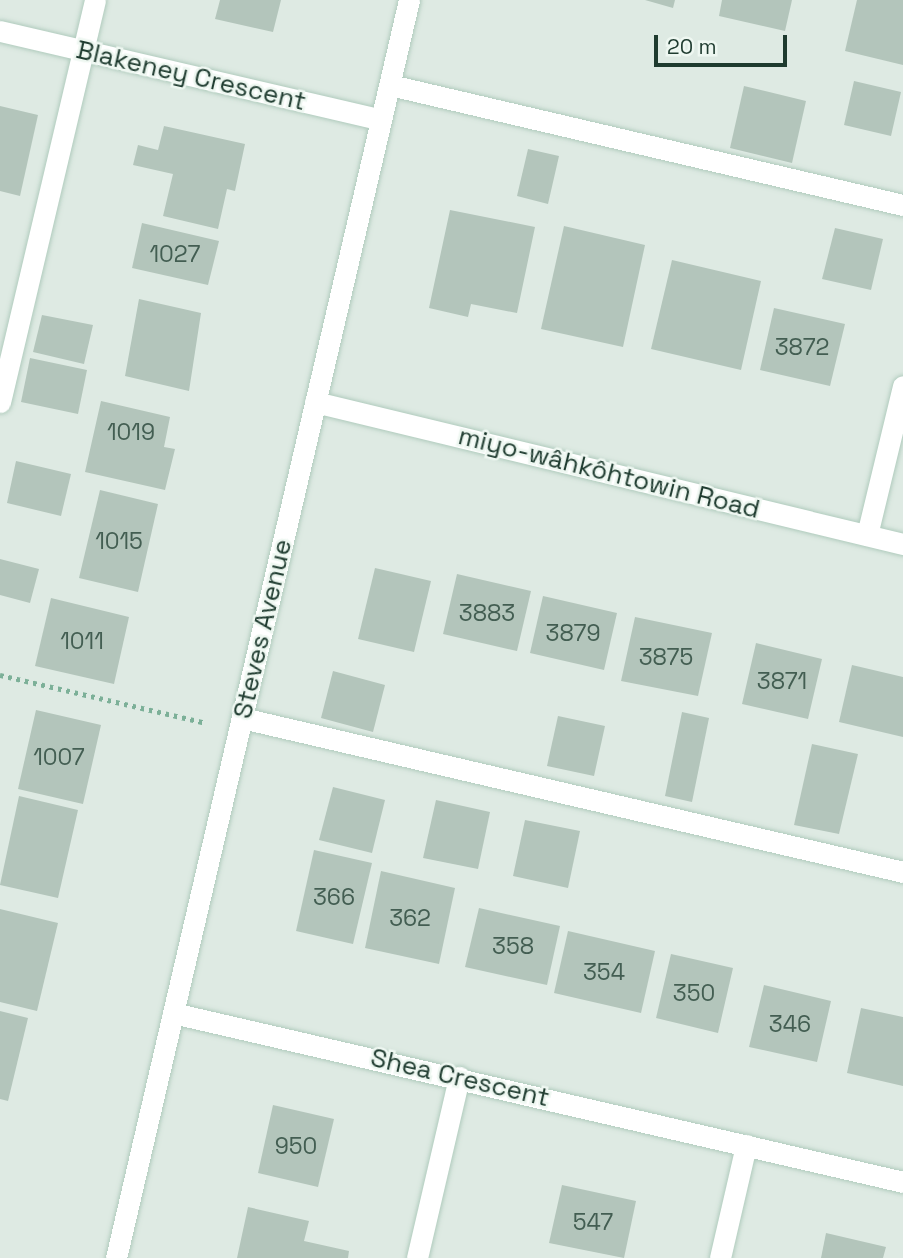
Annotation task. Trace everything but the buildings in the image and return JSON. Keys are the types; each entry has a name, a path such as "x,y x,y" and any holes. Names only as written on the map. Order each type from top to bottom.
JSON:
{"street":[{"path":"0,402 7,341 95,0"},
{"name":"Steves Avenue","path":"116,1258 409,0"},
{"name":"Blakeney Crescent","path":"0,32 382,120"},
{"path":"390,85 903,205"},
{"path":"867,535 903,386"},
{"name":"miyo-wâhkôhtowin Road","path":"316,402 903,544"},
{"path":"242,719 903,872"},
{"name":"Shea Crescent","path":"173,1013 459,1077 903,1182"},
{"path":"417,1258 459,1077"},
{"path":"720,1258 746,1145"}],"path":[{"path":"0,675 183,717"}]}
